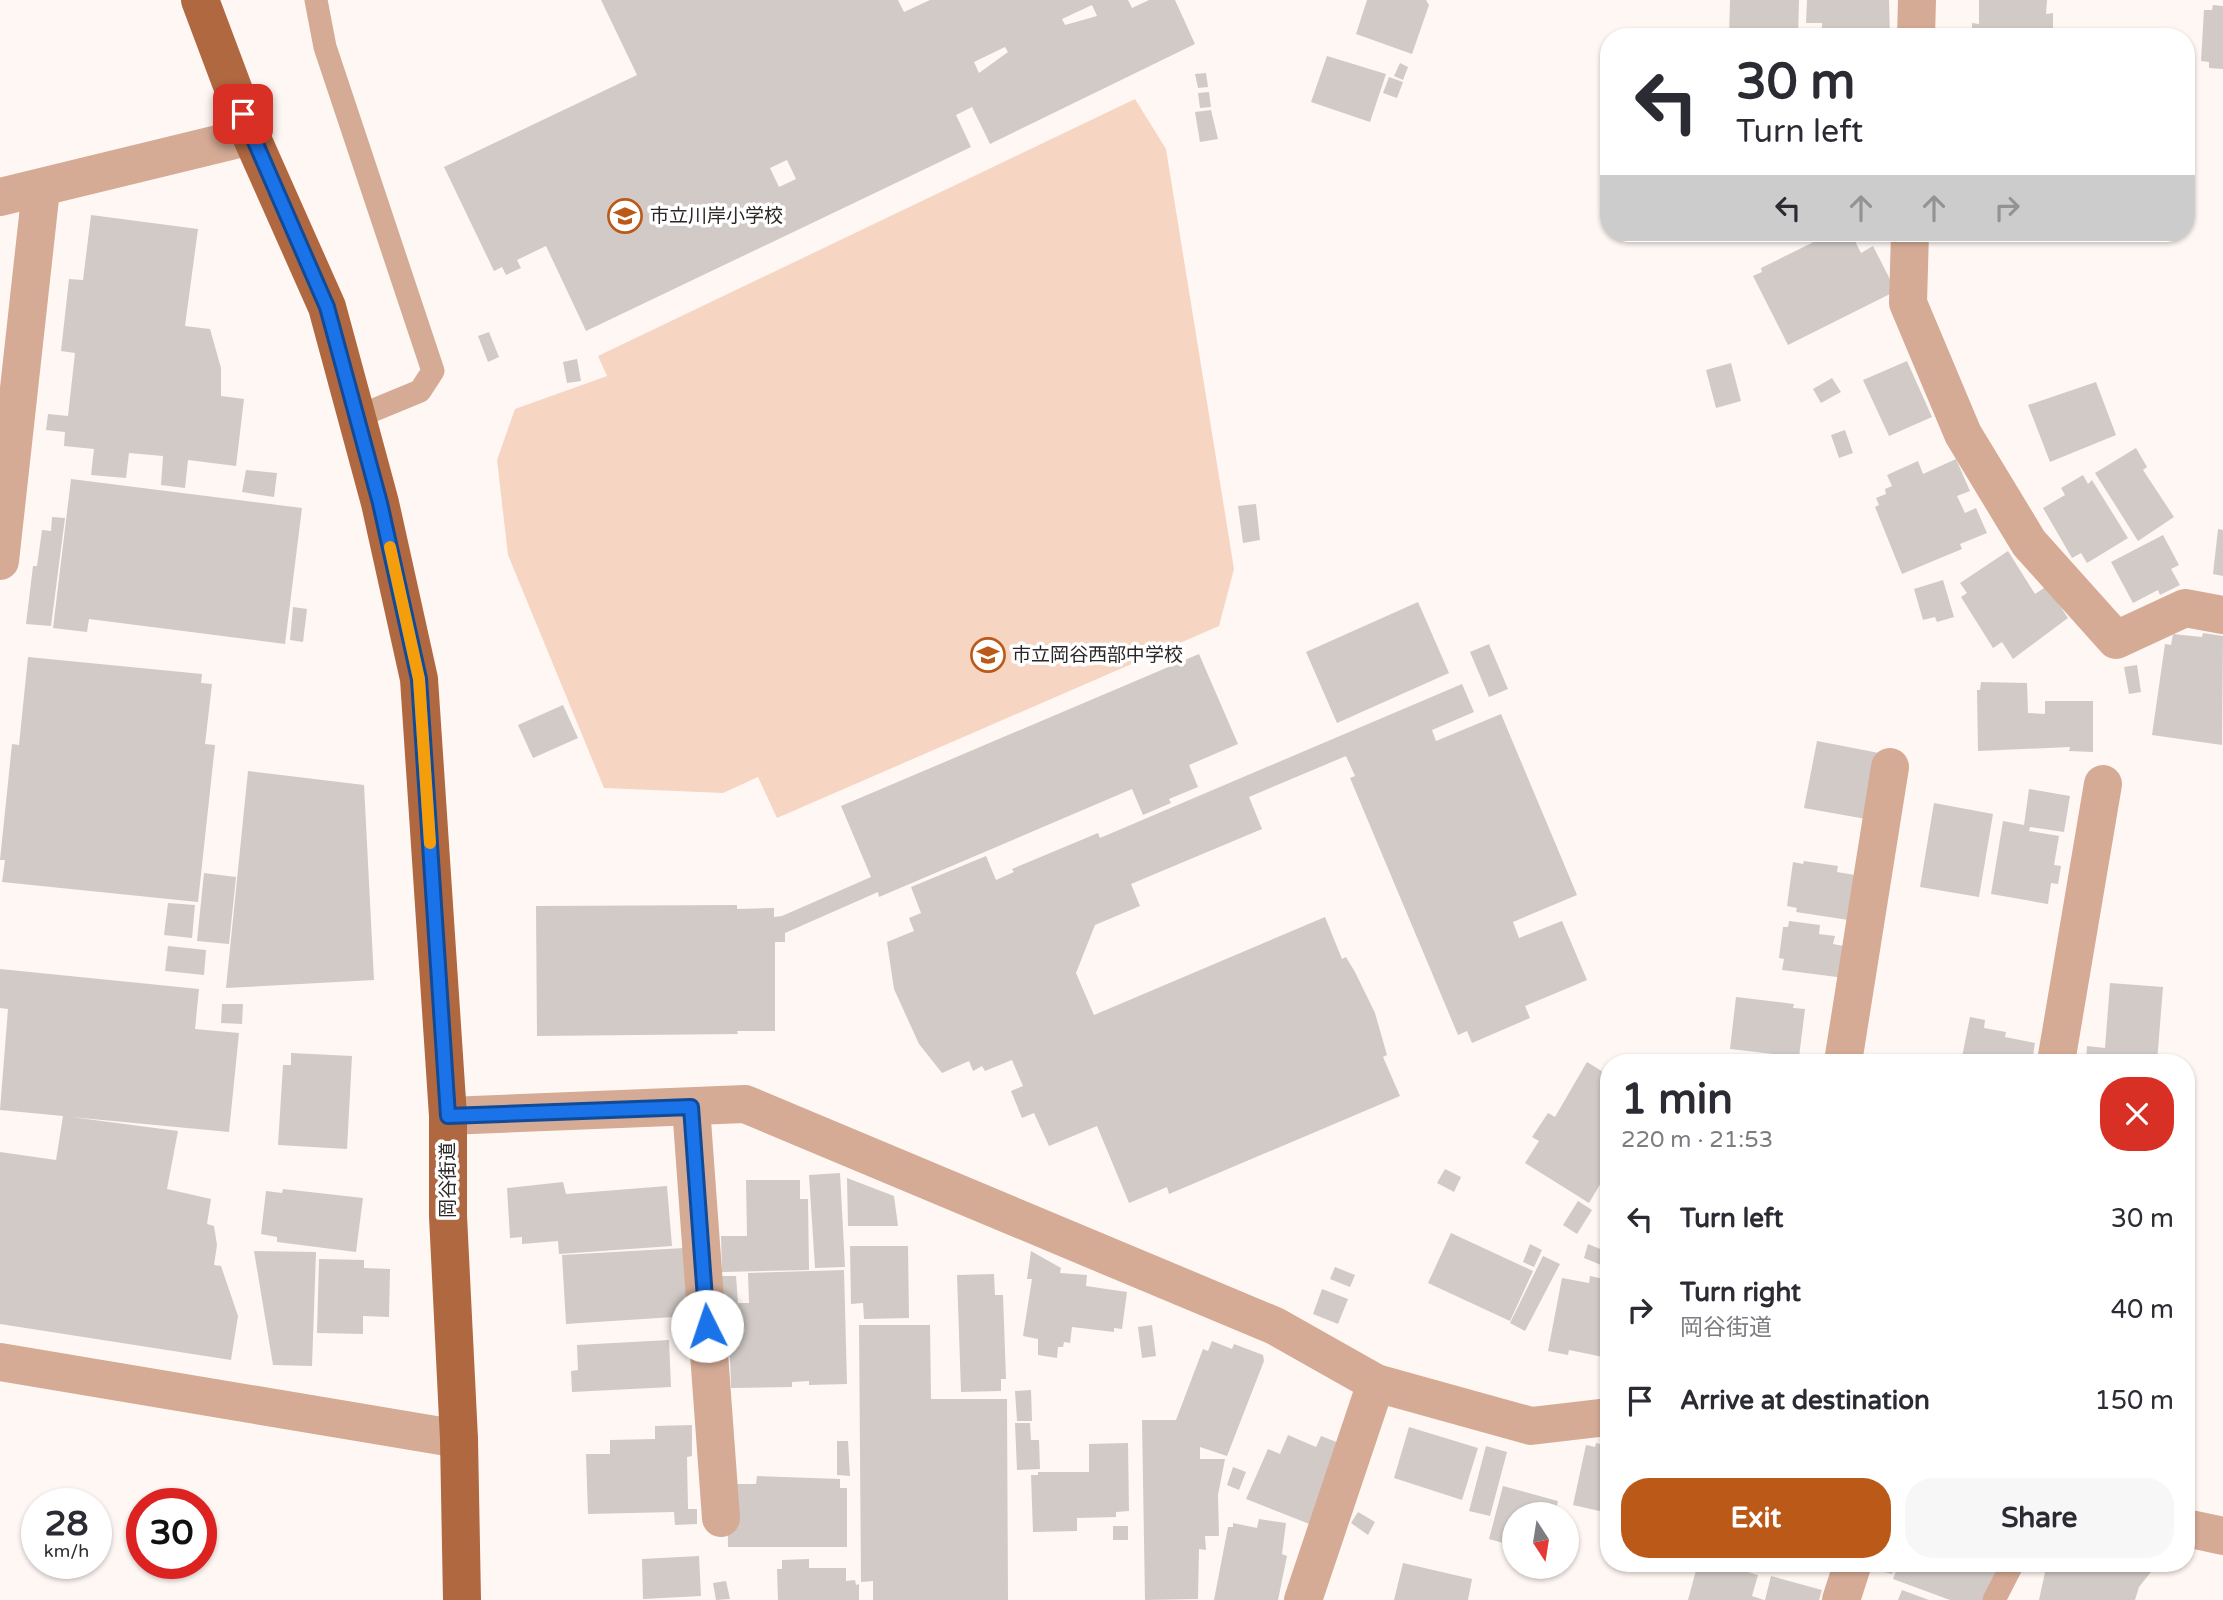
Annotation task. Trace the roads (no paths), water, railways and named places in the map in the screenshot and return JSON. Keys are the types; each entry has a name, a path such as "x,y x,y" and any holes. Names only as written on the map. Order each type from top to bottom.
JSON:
{"main road":[{"name":"岡谷街道","path":"200,0 251,136 327,307 380,503 419,679 448,1116 448,1216 459,1439 462,1600"}],"street":[{"path":"1916,28 1917,0"},
{"path":"0,197 251,136"},
{"path":"0,561 41,189"},
{"path":"1910,242 1908,303 1963,434 2029,543 2116,640 2185,608 2223,615"},
{"path":"1844,1054 1890,767"},
{"path":"2057,1054 2104,785"},
{"path":"448,1116 745,1104 1275,1326 1376,1383 1531,1426 1600,1418"},
{"path":"691,1107 721,1518"},
{"path":"0,1362 459,1439"},
{"path":"1303,1600 1376,1383"},
{"path":"2195,1530 2223,1536"},
{"path":"1842,1600 1850,1572"}],"lane":[{"path":"316,0 325,47 433,371 420,391 357,416"},
{"path":"1994,1600 2008,1572"}],"place":[{"name":"市立川岸小学校","path":"625,216"},
{"name":"市立岡谷西部中学校","path":"988,655"}]}
